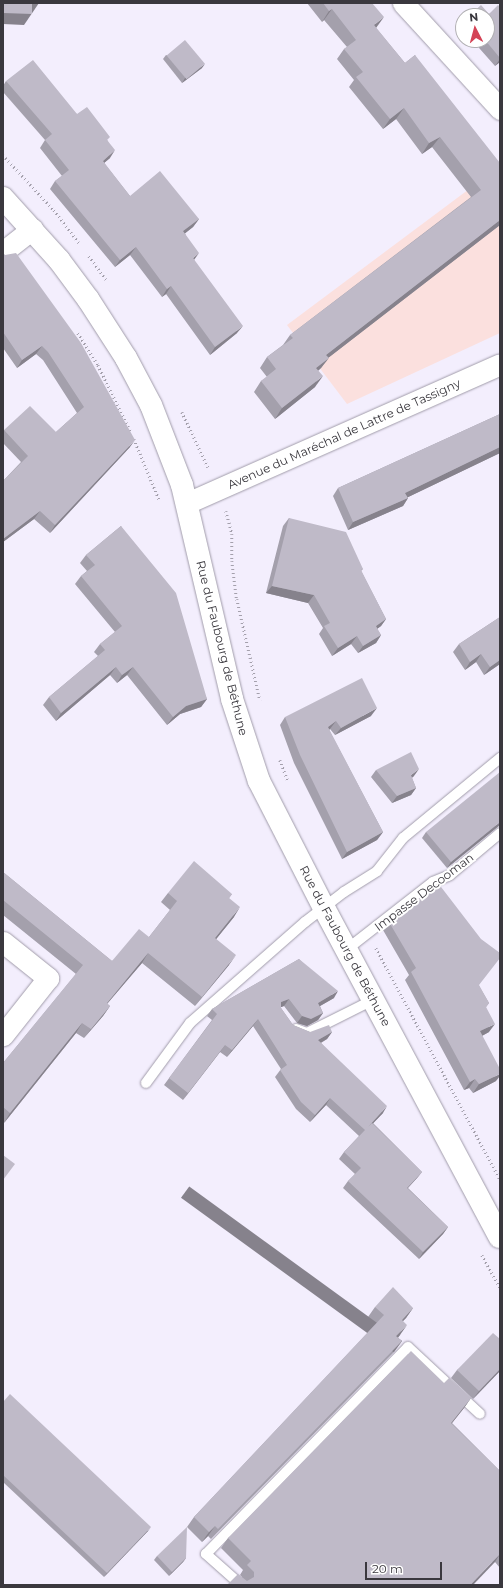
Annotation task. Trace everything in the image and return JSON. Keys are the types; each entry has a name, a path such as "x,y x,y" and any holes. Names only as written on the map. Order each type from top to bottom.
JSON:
{"street":[{"path":"403,3 498,101"},
{"name":"Rue du Faubourg de Béthune","path":"3,198 32,229 84,294 126,358 158,422 187,503 244,739 270,805 346,950 500,1236"},
{"path":"4,251 32,229"},
{"name":"Avenue du Maréchal de Lattre de Tassigny","path":"187,503 500,364"},
{"path":"3,942 48,978 3,1035"}],"lane":[{"path":"146,1083 190,1023 324,908 377,871 402,838 500,758"},
{"name":"Impasse Decooman","path":"346,950 433,882 450,875 500,833"},
{"path":"290,1023 293,1028 307,1033 373,1000"},
{"path":"241,1585 206,1554 408,1347 480,1414"}],"path":[{"path":"3,155 54,210 81,245"},
{"path":"85,251 107,281"},
{"path":"179,407 218,490 230,522 237,599 261,703"},
{"path":"278,757 292,788"},
{"path":"368,934 500,1179"}],"shaded area":[{"path":"500,166 500,333 347,404 287,325"}],"building":[{"path":"3,3 39,3 32,4 32,14 3,13"},
{"path":"323,3 372,3 384,17 374,25 405,63 415,55 500,163 500,220 326,355 329,358 316,368 323,376 282,408 261,381 276,369 267,357 293,338 290,335 481,190 440,137 429,143 404,108 390,119 356,77 363,72 344,49 356,40 332,9 329,11"},
{"path":"498,5 500,7 500,58 492,48 495,48 495,8"},
{"path":"185,40 205,64 187,79 167,55"},
{"path":"33,60 77,114 87,107 110,137 107,140 115,150 103,161 130,196 160,171 199,219 183,231 199,253 193,258 243,326 215,347 171,286 167,289 136,247 120,260 55,181 69,170 45,140 52,134 6,81"},
{"path":"3,253 5,255 16,253 81,343 135,440 55,525 40,511 3,539 3,481 28,456 4,430 30,406 56,432 84,407 48,352 42,346 22,360 3,332"},
{"path":"500,414 500,447 405,493 408,498 353,522 338,488"},
{"path":"289,518 346,532 363,569 361,570 386,619 376,626 381,635 363,646 357,636 338,648 324,626 330,623 314,595 272,586"},
{"path":"121,526 176,593 207,699 186,706 173,717 133,667 122,675 116,667 61,713 49,697 105,650 100,644 122,626 81,576 95,565 86,555"},
{"path":"500,617 500,660 490,667 481,654 470,662 459,644"},
{"path":"362,678 377,708 341,728 336,721 328,727 383,832 347,852 300,755 285,717"},
{"path":"411,752 419,769 411,775 416,788 397,796 376,770"},
{"path":"500,772 500,822 451,862 426,832"},
{"path":"194,861 232,894 229,898 240,907 215,938 236,955 202,997 148,953 107,1003 110,1006 91,1029 82,1023 10,1113 3,1107 3,1063 83,965 3,900 3,872 112,961 139,929 149,937 177,901 168,893"},
{"path":"438,883 481,939 500,953 500,958 479,985 489,1003 486,1007 495,1024 480,1031 500,1069 500,1074 479,1084 475,1079 470,1082 411,972 416,968 389,922"},
{"path":"299,959 338,991 318,1003 323,1013 311,1019 302,1016 289,999 281,1002 281,1008 293,1025 310,1032 329,1025 332,1032 318,1040 387,1106 368,1127 372,1123 422,1172 407,1188 448,1227 423,1252 348,1181 361,1168 344,1152 365,1130 330,1098 315,1115 301,1102 280,1070 287,1065 258,1019 232,1050 225,1045 188,1093 169,1078 217,1014 212,1009"},
{"path":"3,1155 15,1164 3,1180"},
{"path":"393,1287 413,1308 402,1320 407,1325 396,1336 402,1341 218,1529 215,1526 209,1532 194,1517 384,1315 375,1307"},
{"path":"493,1333 500,1339 500,1369 479,1391 457,1370"},
{"path":"411,1351 444,1383 449,1378 471,1398 451,1423 500,1471 500,1554 470,1585 227,1585 238,1574 247,1581 254,1577 254,1572 247,1565 251,1561 228,1538"},
{"path":"10,1394 151,1527 107,1573 3,1475 3,1402"},
{"path":"187,1527 186,1558 172,1572 157,1556"}]}
